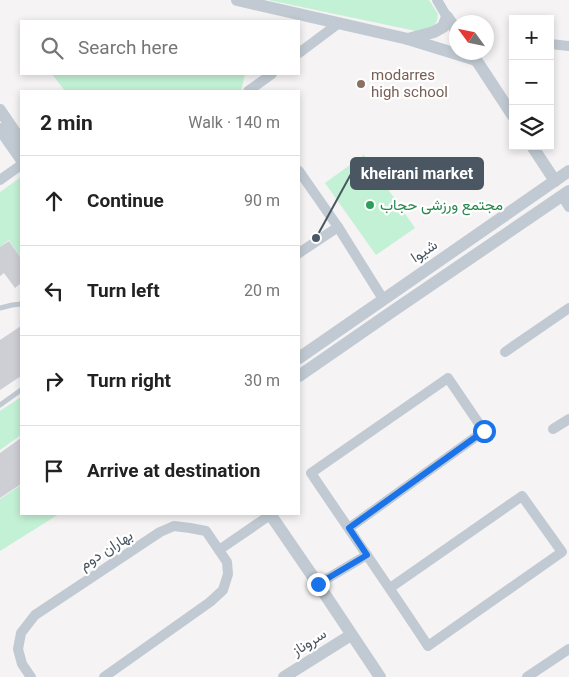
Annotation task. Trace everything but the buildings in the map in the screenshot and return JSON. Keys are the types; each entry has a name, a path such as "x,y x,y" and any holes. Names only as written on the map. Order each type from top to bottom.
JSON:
{"street":[{"path":"237,0 449,50"},
{"path":"437,0 449,19"},
{"path":"408,39 434,32 443,26 447,16"},
{"path":"300,52 339,23"},
{"path":"554,44 569,46"},
{"path":"476,60 509,110"},
{"path":"249,90 271,75"},
{"path":"0,110 20,140"},
{"path":"0,129 20,158"},
{"path":"535,150 555,181"},
{"path":"0,180 20,166"},
{"name":"شیوا","path":"300,357 569,171"},
{"path":"300,172 338,227 383,299"},
{"path":"300,375 566,194 569,207"},
{"path":"300,253 338,227"},
{"path":"480,232 489,246"},
{"path":"505,352 569,308"},
{"path":"349,528 484,431 448,378 312,473 428,646 562,552 522,496 390,588"},
{"path":"553,429 569,418"},
{"path":"219,550 269,515"},
{"path":"271,515 380,677"},
{"name":"بهاران دوم","path":"31,677 22,664 18,649 21,633 35,615 160,532 174,526 206,532 227,562 228,574 223,590 210,602 104,677"},
{"path":"318,584 367,555"},
{"name":"سروناز","path":"284,677 299,673 352,635"},
{"path":"527,677 569,649"}],"lane":[{"path":"0,308 20,304"},
{"path":"0,405 20,391"}],"green space":[{"path":"268,0 429,0 438,14 437,21 433,27 416,31"},
{"path":"53,75 245,75 241,90 64,90"},
{"name":"مجتمع ورزشی حجاب","path":"364,155 415,228 376,255 325,183"},
{"path":"20,178 20,257 9,240 0,247 0,192"},
{"path":"20,398 20,436 0,450 0,411"},
{"path":"20,486 20,515 57,515 0,551 0,499"}],"place":[{"name":"modarres high school","path":"361,84"},
{"name":"مجتمع ورزشی حجاب","path":"370,205"},
{"name":"kheirani market","path":"316,238"}],"route":[{"path":"318,584 367,555 349,528 484,431"}]}
